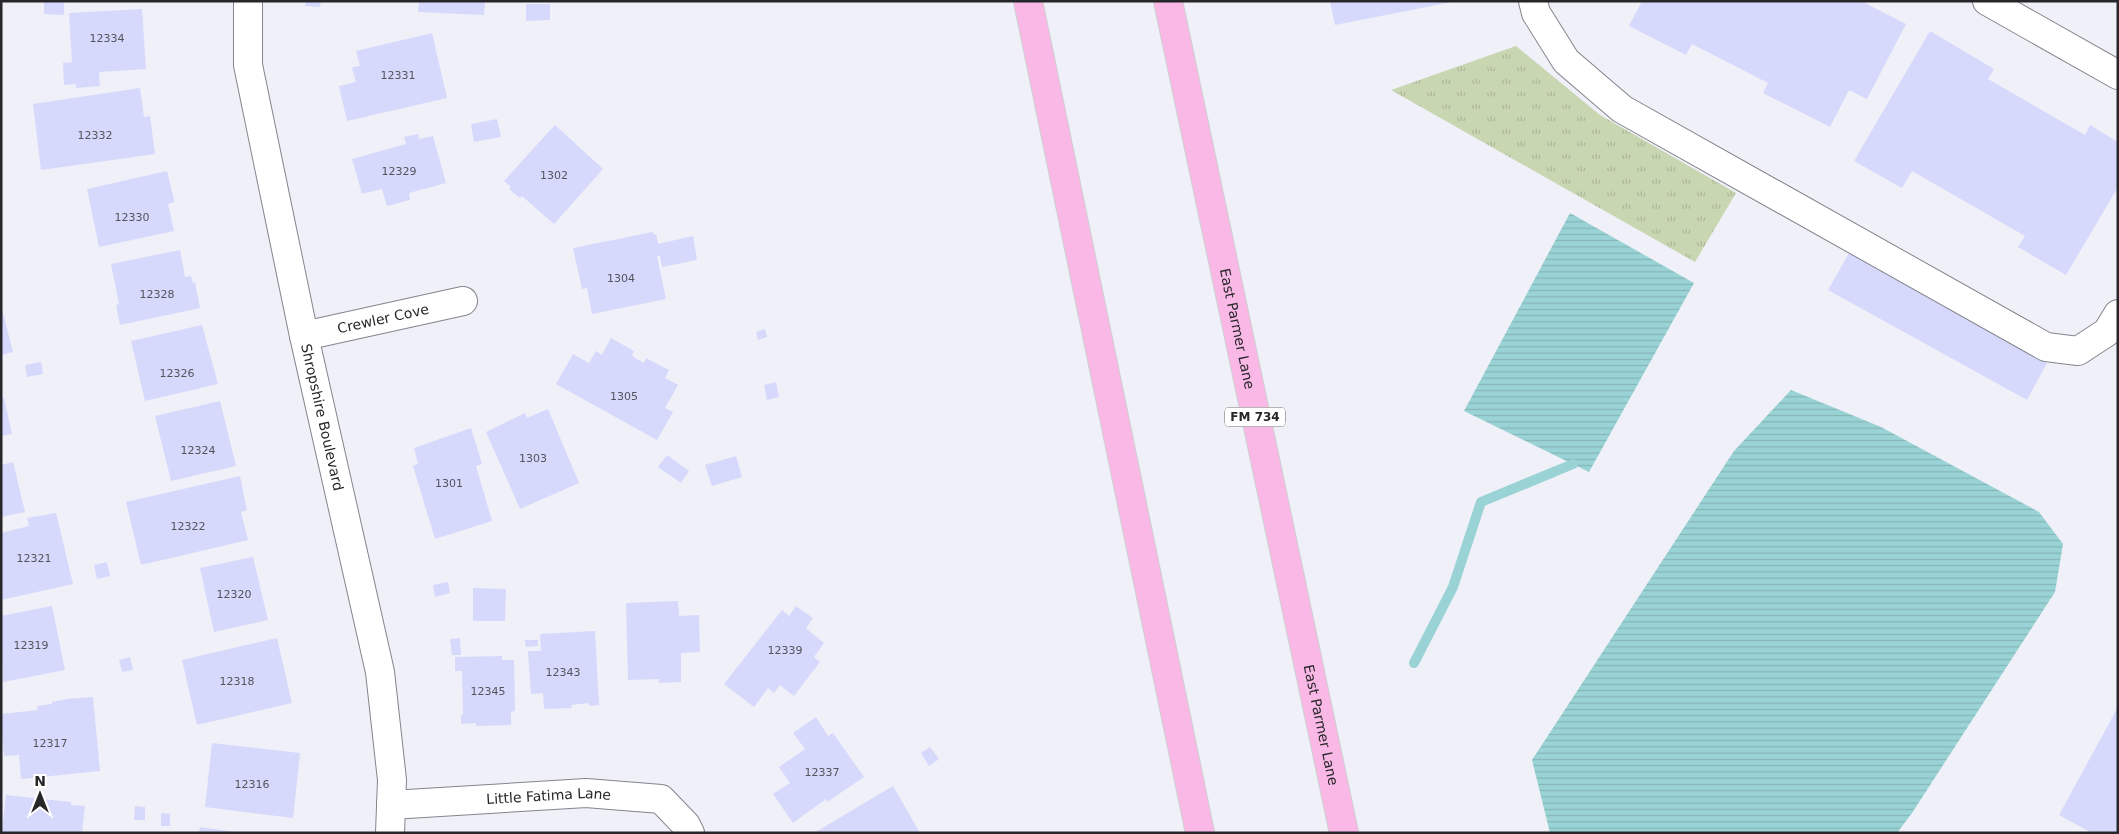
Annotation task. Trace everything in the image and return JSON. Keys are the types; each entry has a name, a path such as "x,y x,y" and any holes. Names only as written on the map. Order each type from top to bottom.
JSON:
{"main road":[{"path":"1028,1 1200,833"},
{"name":"East Parmer Lane","path":"1168,1 1344,833"}],"street":[{"name":"Shropshire Boulevard","path":"248,1 248,65 304,336 380,672 392,780 390,833"},
{"path":"1533,1 1536,13 1566,61 1622,109 2046,347 2078,351 2106,332 2118,314"},
{"path":"1987,1 2118,75"},
{"name":"Crewler Cove","path":"304,336 463,301"},
{"name":"Little Fatima Lane","path":"391,805 586,793 661,799 686,825 690,833"}],"green space":[{"path":"1516,46 1600,115 1736,193 1695,262 1391,90"}],"water":[{"path":"1570,213 1694,283 1589,472 1464,411"},
{"path":"1791,390 1881,427 2039,512 2063,544 2055,592 1912,813 1897,833 1550,833 1532,760 1734,451"}],"building":[{"path":"44,1 64,1 64,15 44,14"},
{"path":"306,1 321,1 320,7 305,6"},
{"path":"419,1 485,1 484,15 418,12"},
{"path":"1330,1 1452,1 1452,2 1335,25"},
{"path":"1642,1 1861,1 1906,24 1867,99 1849,90 1830,127 1763,93 1768,83 1692,44 1686,55 1629,26"},
{"path":"526,4 550,4 550,20 526,21"},
{"path":"142,9 146,69 99,72 100,86 76,88 76,84 64,85 63,63 72,62 69,13"},
{"path":"1930,31 1994,69 1988,79 2085,135 2090,125 2118,142 2118,187 2066,275 2018,247 2025,236 1912,171 1902,188 1854,161"},
{"path":"432,33 447,98 347,121 339,86 356,82 352,67 360,66 356,51"},
{"path":"140,88 144,117 150,116 155,154 41,170 33,104"},
{"path":"497,119 501,137 474,142 471,124"},
{"path":"555,125 603,169 554,224 522,196 520,198 509,189 511,187 504,181"},
{"path":"418,134 419,139 433,136 446,183 409,193 410,200 387,206 382,189 362,194 352,159 406,144 404,137"},
{"path":"167,171 174,200 174,202 168,204 174,231 99,247 87,189"},
{"path":"653,232 654,235 656,234 658,244 693,236 697,260 662,267 660,256 657,256 666,299 592,314 587,288 582,289 573,248"},
{"path":"180,250 185,277 191,276 193,283 195,282 200,308 120,325 116,305 119,304 111,264"},
{"path":"1849,253 2047,363 2027,400 1828,290"},
{"path":"1,305 13,352 1,355"},
{"path":"202,325 218,384 145,401 131,341"},
{"path":"765,329 767,337 758,340 756,332"},
{"path":"611,338 634,351 632,356 644,363 646,358 669,370 665,378 678,385 665,408 673,412 657,440 556,384 573,354 589,363 596,351 602,355"},
{"path":"41,362 43,374 27,377 25,365"},
{"path":"776,382 779,397 767,400 764,385"},
{"path":"1,398 4,398 12,434 1,436"},
{"path":"220,401 236,466 171,481 155,416"},
{"path":"548,409 579,483 520,509 486,432 525,413 527,418"},
{"path":"471,428 482,464 476,466 492,521 435,539 413,466 418,464 414,448"},
{"path":"667,455 689,471 681,483 658,467"},
{"path":"736,456 742,477 712,486 705,465"},
{"path":"13,462 25,512 1,517 1,465"},
{"path":"240,476 247,510 241,512 248,540 141,565 126,502"},
{"path":"56,513 73,584 1,600 1,533 29,526 27,518"},
{"path":"253,557 268,620 214,632 200,568"},
{"path":"107,562 110,576 97,579 94,565"},
{"path":"448,582 450,593 435,597 433,585"},
{"path":"473,588 506,589 505,621 473,621"},
{"path":"678,601 679,616 699,615 700,652 681,653 681,682 659,683 659,679 628,680 626,603"},
{"path":"52,606 65,670 3,682 1,616"},
{"path":"796,606 813,618 806,628 824,643 814,657 820,662 794,696 780,685 774,693 768,688 754,707 724,684 782,610 789,616"},
{"path":"595,631 599,705 589,706 589,703 571,705 572,708 544,709 543,693 531,694 528,651 541,651 540,634"},
{"path":"277,638 292,703 197,725 182,660"},
{"path":"460,638 461,655 452,655 450,639"},
{"path":"525,640 538,640 538,646 526,647"},
{"path":"502,656 502,660 514,660 515,711 511,712 511,725 476,726 476,723 461,724 461,715 463,714 462,671 455,671 455,657"},
{"path":"130,657 133,670 122,672 119,660"},
{"path":"93,697 100,771 21,779 19,755 4,756 1,714 38,710 37,706 52,704 52,702"},
{"path":"2118,707 2118,833 2092,833 2059,815"},
{"path":"816,717 828,736 833,733 864,777 827,802 826,799 793,823 773,794 790,783 779,767 805,749 793,733"},
{"path":"212,743 300,753 293,818 205,807"},
{"path":"930,747 939,759 929,766 921,753"},
{"path":"893,786 920,833 814,833"},
{"path":"6,795 71,802 71,805 85,806 82,833 2,833"},
{"path":"135,806 145,807 145,820 134,820"},
{"path":"161,813 170,814 170,826 161,826"},
{"path":"200,827 235,832 235,833 199,833"}],"waterway":[{"path":"1414,663 1453,587 1481,502 1573,464"}]}
